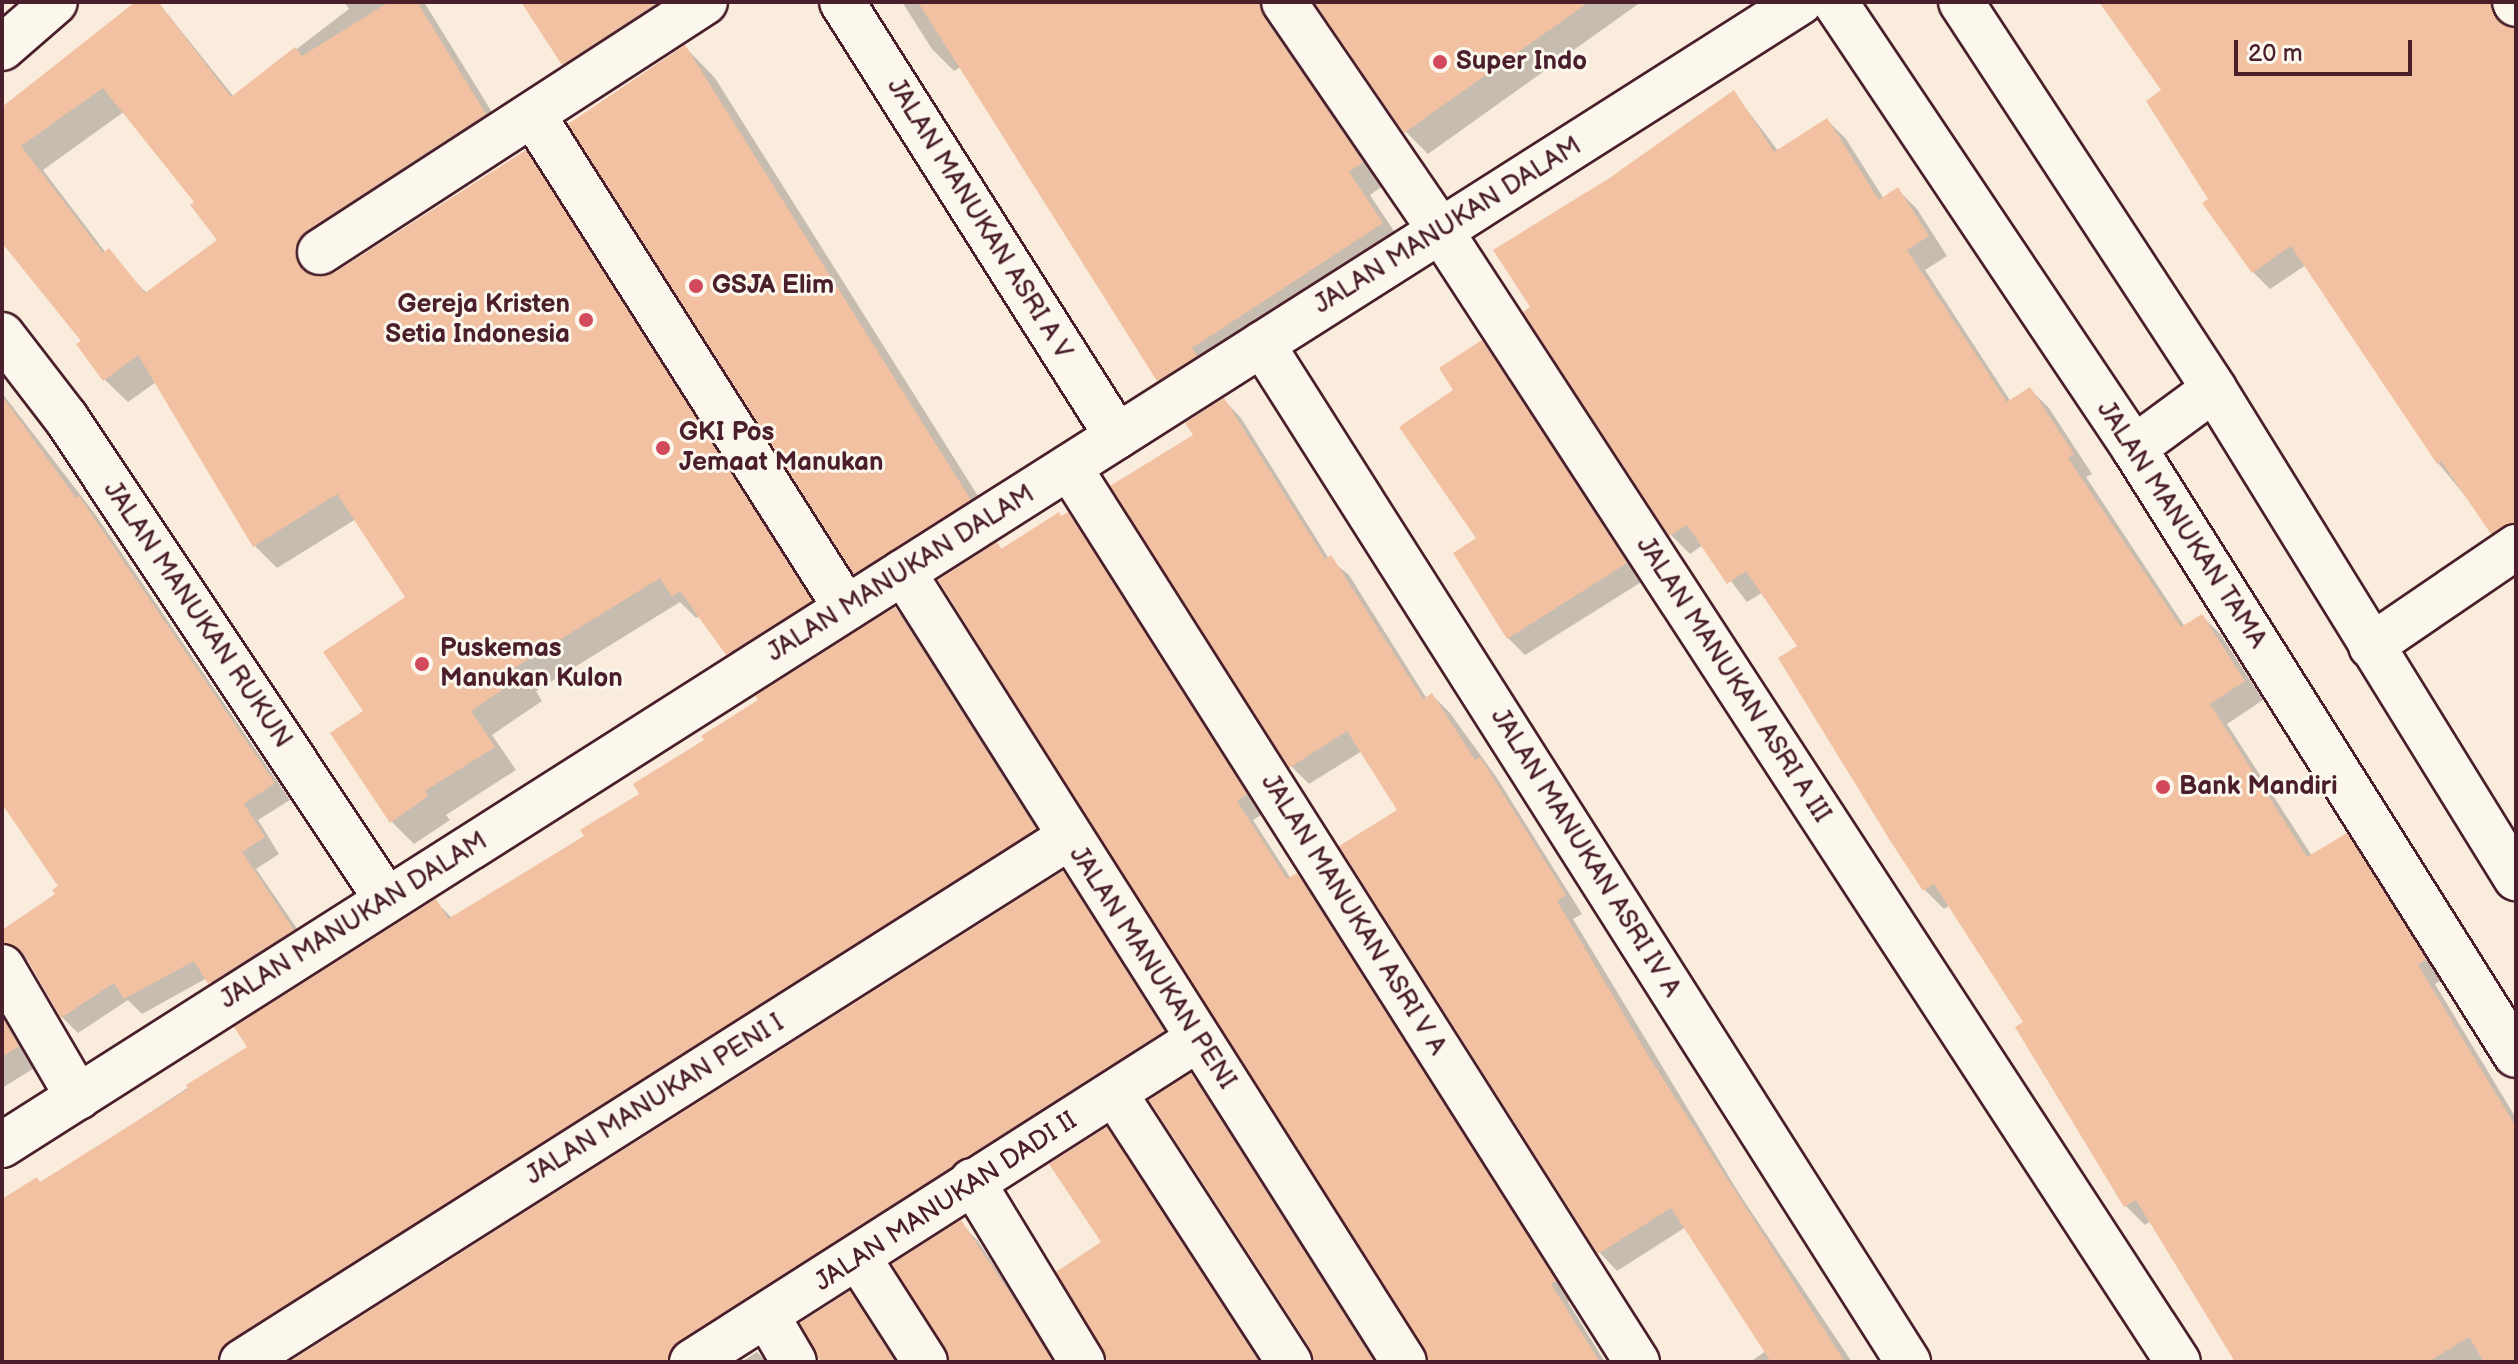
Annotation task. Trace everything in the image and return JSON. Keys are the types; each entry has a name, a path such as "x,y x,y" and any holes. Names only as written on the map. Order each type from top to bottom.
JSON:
{"street":[{"path":"2,48 55,2"},
{"path":"320,252 705,2"},
{"name":"JALAN MANUKAN ASRI A V","path":"842,2 1117,436"},
{"name":"JALAN MANUKAN ASRI A III","path":"1284,2 1440,230 2178,1362"},
{"name":"JALAN MANUKAN DALAM","path":"2,1145 1800,2"},
{"name":"JALAN MANUKAN TAMA","path":"1835,2 2134,448 2516,1055"},
{"path":"1961,2 2214,389 2516,878"},
{"path":"533,115 846,608"},
{"name":"JALAN MANUKAN RUKUN","path":"2,335 66,418 387,900"},
{"name":"JALAN MANUKAN ASRI IV A","path":"1262,344 1908,1362"},
{"path":"2134,448 2214,389"},
{"name":"JALAN MANUKAN ASRI V A","path":"1069,467 1637,1362"},
{"path":"2371,646 2516,547"},
{"name":"JALAN MANUKAN PENI","path":"903,572 1068,838 1404,1362"},
{"name":"JALAN MANUKAN PENI I","path":"242,1362 1068,838"},
{"path":"2,967 78,1097"},
{"name":"JALAN MANUKAN DADI II","path":"692,1362 859,1259 972,1181 1115,1094 1198,1039"},
{"path":"1115,1094 1289,1362"},
{"path":"972,1181 1082,1362"},
{"path":"859,1259 925,1362"},
{"path":"767,1316 794,1362"}],"building":[{"path":"135,2 158,2 231,97 295,47 302,56 389,2 417,2 486,114 306,231 295,253 300,266 321,277 334,273 526,150 812,601 726,655 680,591 672,597 660,578 514,668 521,677 471,711 495,747 425,791 428,796 390,823 330,733 363,711 323,652 405,597 337,494 253,547 138,355 103,381 76,344 81,341 2,243 2,107","holes":["103,88 194,202 190,205 217,240 145,293 109,248 103,253 21,146"]},
{"path":"521,2 658,2 562,65"},
{"path":"918,2 1259,2 1263,16 1363,162 1349,172 1383,223 1192,348 1197,356 1157,381"},
{"name":"Super Indo","path":"1314,2 1589,2 1404,133"},
{"path":"2099,2 2490,2 2502,24 2516,29 2516,522 2491,534 2441,461 2437,464 2291,246 2252,273 2202,203 2208,199 2146,101 2161,90"},
{"path":"685,45 971,500 854,574 568,124"},
{"path":"1734,90 1774,152 1827,118 1879,200 1898,187 1929,236 1907,250 2007,402 2030,387 2074,454 2068,458 2181,627 2202,614 2245,681 2210,704 2307,857 2347,833 2426,959 2418,965 2516,1127 2516,1362 2484,1362 2469,1337 2428,1362 2235,1362 2136,1200 2124,1207 2015,1027 2023,1022 1934,884 1923,891 1778,658 1797,646 1746,571 1727,584 1687,525 1669,536 1523,312 1530,307 1493,250 1608,179"},
{"path":"1482,340 1627,563 1507,639 1453,553 1476,538 1399,427 1453,390 1439,368"},
{"path":"2,396 76,498 79,496 275,783 244,804 265,837 242,852 294,930 208,984 194,961 124,999 114,983 61,1018 24,954 2,942 2,930 55,894 52,890 58,886 2,804"},
{"path":"1224,398 1325,559 1331,555 1423,699 1432,693 1475,760 1480,757 1566,895 1557,901 1649,1057 1845,1362 1771,1362 1671,1208 1598,1254 1339,846 1397,810 1347,731 1289,768 1110,486 1193,435 1185,423"},
{"path":"1059,512 1061,516 1068,512 1247,794 1237,801 1287,879 1297,873 1556,1281 1551,1284 1600,1362 1429,1362 938,580 997,542 1001,549"},
{"path":"895,607 1036,829 229,1341 217,1362 2,1362 2,1199 37,1177 40,1182 188,1089 186,1085 247,1047 234,1027 436,899 448,919 584,836 580,830 639,794 633,784 704,740 701,736 758,700 755,696"},
{"path":"1063,871 1164,1031 679,1341 667,1362 289,1362"},
{"path":"2,1017 19,1046 2,1057"},
{"path":"1191,1073 1374,1362 1314,1362 1310,1348 1149,1100"},
{"path":"1107,1127 1259,1362 1107,1362 1056,1272 1101,1242 1049,1164"},
{"path":"961,1220 1053,1362 950,1362 892,1264"},
{"path":"850,1291 895,1362 821,1362 800,1323"}],"place":[{"name":"Super Indo","path":"1440,62"},
{"name":"GSJA Elim","path":"696,286"},
{"name":"Gereja Kristen Setia Indonesia","path":"586,320"},
{"name":"GKI Pos Jemaat Manukan","path":"663,448"},
{"name":"Puskemas Manukan Kulon","path":"422,664"},
{"name":"Bank Mandiri","path":"2163,787"}]}
